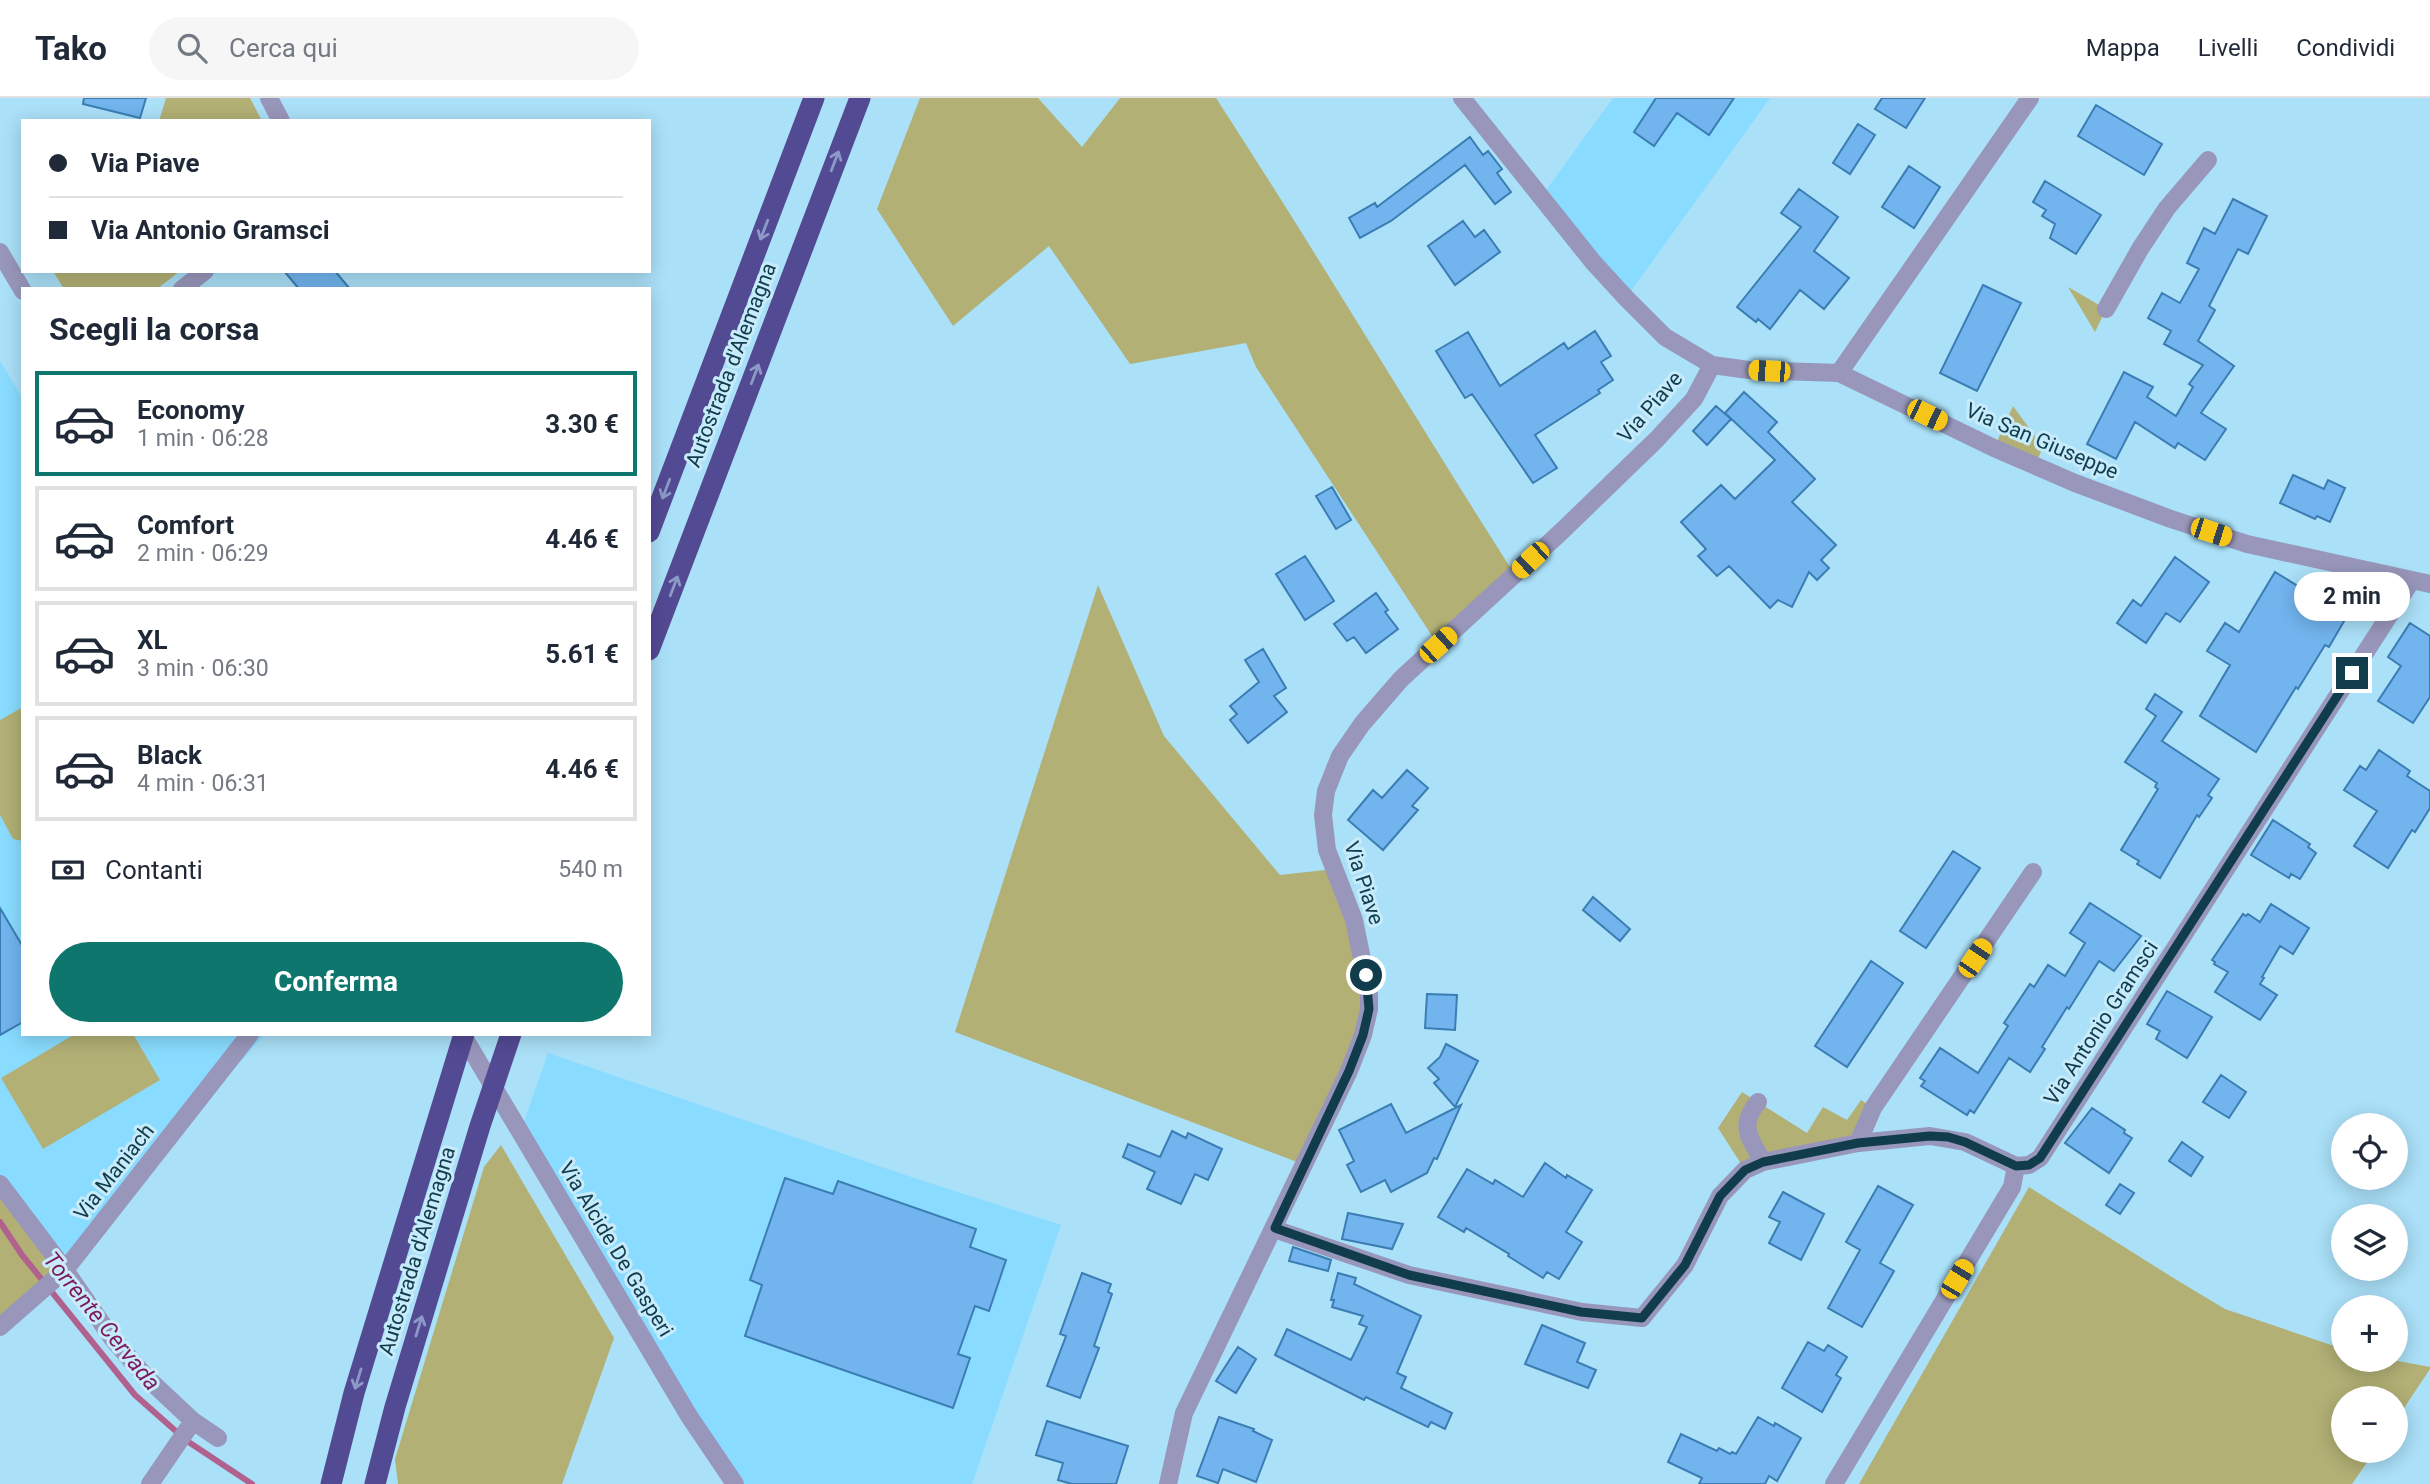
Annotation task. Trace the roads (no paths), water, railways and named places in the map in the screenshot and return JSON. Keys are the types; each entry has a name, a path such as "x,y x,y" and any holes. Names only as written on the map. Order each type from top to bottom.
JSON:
{"highway":[{"name":"Autostrada d'Alemagna","path":"651,527 814,98"},
{"name":"Autostrada d'Alemagna","path":"651,645 859,98"},
{"name":"Autostrada d'Alemagna","path":"331,1484 346,1425 462,1036"},
{"name":"Autostrada d'Alemagna","path":"375,1484 480,1126 508,1043"}],"street":[{"path":"269,98 280,119"},
{"name":"Via San Giuseppe","path":"1462,98 1593,262 1618,289 1665,337 1712,365 1749,370 1839,373 1994,448 2171,520 2247,544 2430,584"},
{"path":"1839,373 2030,98"},
{"path":"2106,309 2140,248 2167,208 2208,160"},
{"path":"0,252 21,288"},
{"path":"185,287 202,273"},
{"name":"Via Piave","path":"1168,1484 1184,1413 1275,1228 1349,1071 1363,1035 1369,1009 1369,993 1354,920 1327,850 1323,815 1326,791 1340,756 1362,724 1401,679 1562,531 1657,439 1694,399 1712,365"},
{"name":"Via Antonio Gramsci","path":"2016,1166 2029,1165 2040,1158 2412,580"},
{"path":"1858,1143 1873,1108 2033,872"},
{"name":"Via Maniach","path":"0,1327 60,1274 248,1036"},
{"name":"Via Alcide De Gasperi","path":"464,1036 664,1375 735,1484"},
{"path":"1758,1102 1749,1112 1746,1129 1763,1162"},
{"path":"1275,1228 1409,1275 1581,1312 1642,1318 1685,1265 1720,1196 1745,1170 1763,1162 1858,1143 1930,1136 1965,1142 2016,1166 2012,1187 1834,1484"},
{"path":"0,1184 60,1274 112,1338 190,1427 218,1438"},
{"path":"150,1484 190,1427"}],"waterway":[{"name":"Torrente Cervada","path":"0,1222 22,1255 135,1395 187,1441 252,1484"}]}
